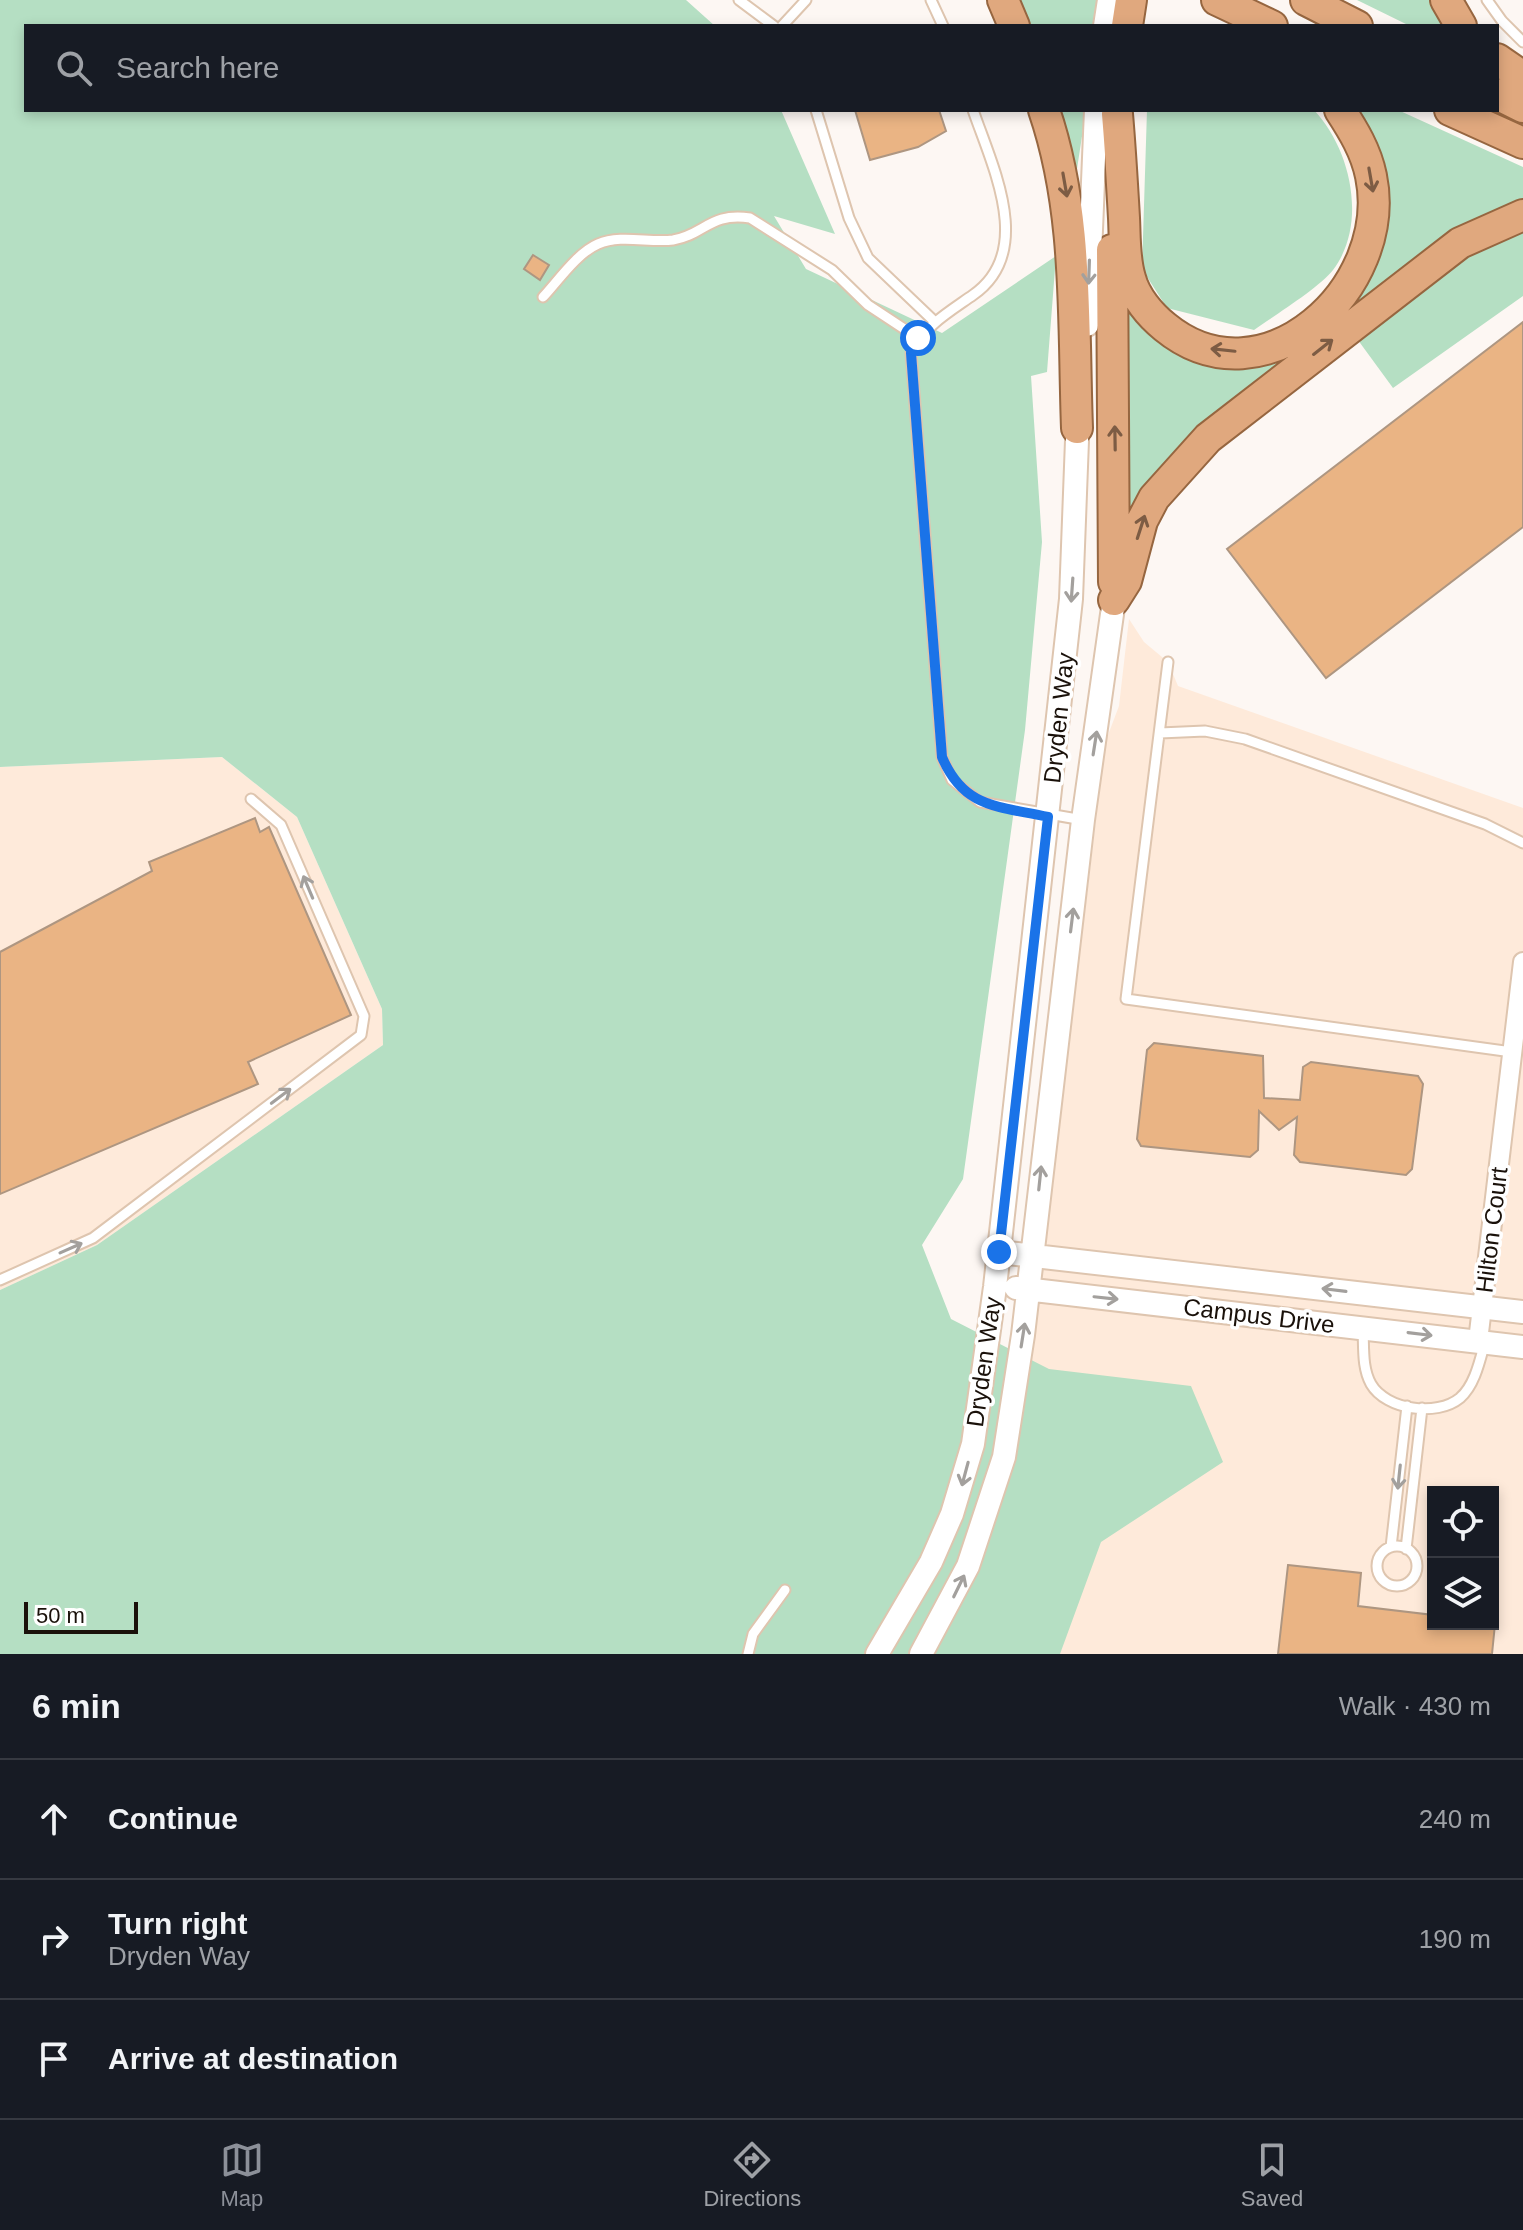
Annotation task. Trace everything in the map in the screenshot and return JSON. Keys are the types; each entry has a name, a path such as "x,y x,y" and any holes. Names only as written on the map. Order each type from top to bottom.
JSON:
{"highway":[{"path":"1003,0 1013,24"},
{"path":"1127,24 1131,0"},
{"path":"1211,0 1242,24"},
{"path":"1217,0 1268,24"},
{"path":"1306,0 1353,24"},
{"path":"1446,0 1460,24"},
{"path":"1499,60 1523,77"},
{"path":"1499,95 1523,107"},
{"path":"1045,112 1062,169 1069,206 1077,428"},
{"path":"1110,112 1125,248 1130,279 1139,297 1158,322 1184,340 1203,348 1245,352 1286,341 1314,325 1344,295 1362,264 1372,223 1371,175 1356,136 1341,112"},
{"path":"1110,112 1114,600"},
{"path":"1454,112 1523,143"},
{"path":"1114,600 1126,581 1142,521 1154,498 1208,438 1460,243 1523,215"}],"street":[{"path":"1105,24 1109,0"},
{"name":"Dryden Way","path":"877,1654 931,1562 963,1484 973,1444 995,1287 1048,817 1076,540 1077,428 1110,112"},
{"name":"Dryden Way","path":"921,1654 968,1566 988,1514 1004,1457 1028,1289 1083,820 1114,600"},
{"name":"Hilton Court","path":"1482,1342 1483,1307 1523,962"},
{"name":"Campus Drive","path":"999,1252 1523,1312"},
{"name":"Campus Drive","path":"995,1287 1523,1347"}],"lane":[{"path":"739,0 771,24"},
{"path":"784,24 806,0"},
{"path":"931,0 942,24"},
{"path":"1487,0 1523,42"},
{"path":"817,112 849,218 868,258 935,322"},
{"path":"974,112 1004,207 1004,258 987,286 935,322 918,338 911,353 942,757 952,780 980,802 1048,817 1083,820"},
{"path":"543,297 597,244 636,239 675,240 720,218 735,216 750,218 832,270 868,305 918,338"},
{"path":"1168,662 1126,999 1512,1052"},
{"path":"1160,733 1205,731 1245,739 1485,824 1523,843"},
{"path":"0,1280 93,1238 361,1035 364,1016 281,825 251,799"},
{"path":"1363,1327 1365,1368 1371,1384 1393,1403 1422,1408 1432,1409 1459,1399 1470,1386 1482,1342"},
{"path":"1391,1547 1407,1406"},
{"path":"1406,1549 1422,1408"},
{"path":"1391,1547 1406,1549 1416,1561 1414,1576 1402,1585 1387,1583 1377,1571 1379,1556 1391,1547"},
{"path":"748,1654 753,1634 785,1590"}],"shaded area":[{"path":"1129,619 1144,642 1168,662 1178,686 1523,808 1523,1654 932,1654 1022,1442 1105,743 1119,706"},
{"path":"222,757 297,817 382,1009 383,1045 97,1245 0,1290 0,767"}],"green space":[{"path":"0,0 686,0 713,24 24,24 24,112 782,112 835,234 774,216 806,269 942,333 1056,256 1047,372 1031,376 1042,542 1025,730 963,1179 922,1245 951,1319 1049,1369 1191,1386 1223,1462 1101,1542 1060,1654 0,1654 0,1290 97,1245 383,1045 382,1009 297,817 222,757 0,767"},
{"path":"1012,0 1101,0 1098,24 1025,24"},
{"path":"1357,0 1436,0 1448,24 1406,24"},
{"path":"1057,112 1086,112 1075,182"},
{"path":"1147,112 1316,112 1338,145 1346,166 1352,209 1344,252 1326,277 1254,330 1167,308 1142,269"},
{"path":"1349,112 1402,112 1523,167 1523,207 1128,514 1123,292 1246,360 1371,265"},
{"path":"1523,226 1523,296 1393,388 1355,336 1490,237"}],"building":[{"path":"856,112 940,112 946,131 918,147 870,160"},
{"path":"533,255 549,265 540,280 524,269"},
{"path":"1523,322 1523,527 1326,678 1227,549"},
{"path":"255,818 260,832 269,827 351,1015 248,1062 258,1084 0,1194 0,952 152,871 149,862"},
{"path":"1154,1043 1263,1056 1264,1098 1300,1100 1303,1067 1311,1062 1418,1076 1423,1084 1412,1169 1406,1175 1300,1162 1294,1155 1297,1117 1279,1130 1259,1111 1258,1150 1250,1157 1141,1146 1137,1139 1147,1050"},
{"path":"1288,1565 1361,1573 1358,1606 1427,1614 1427,1630 1494,1630 1492,1654 1278,1654"}],"route":[{"path":"918,338 911,353 942,757 952,780 980,802 1048,817 999,1252"}]}
